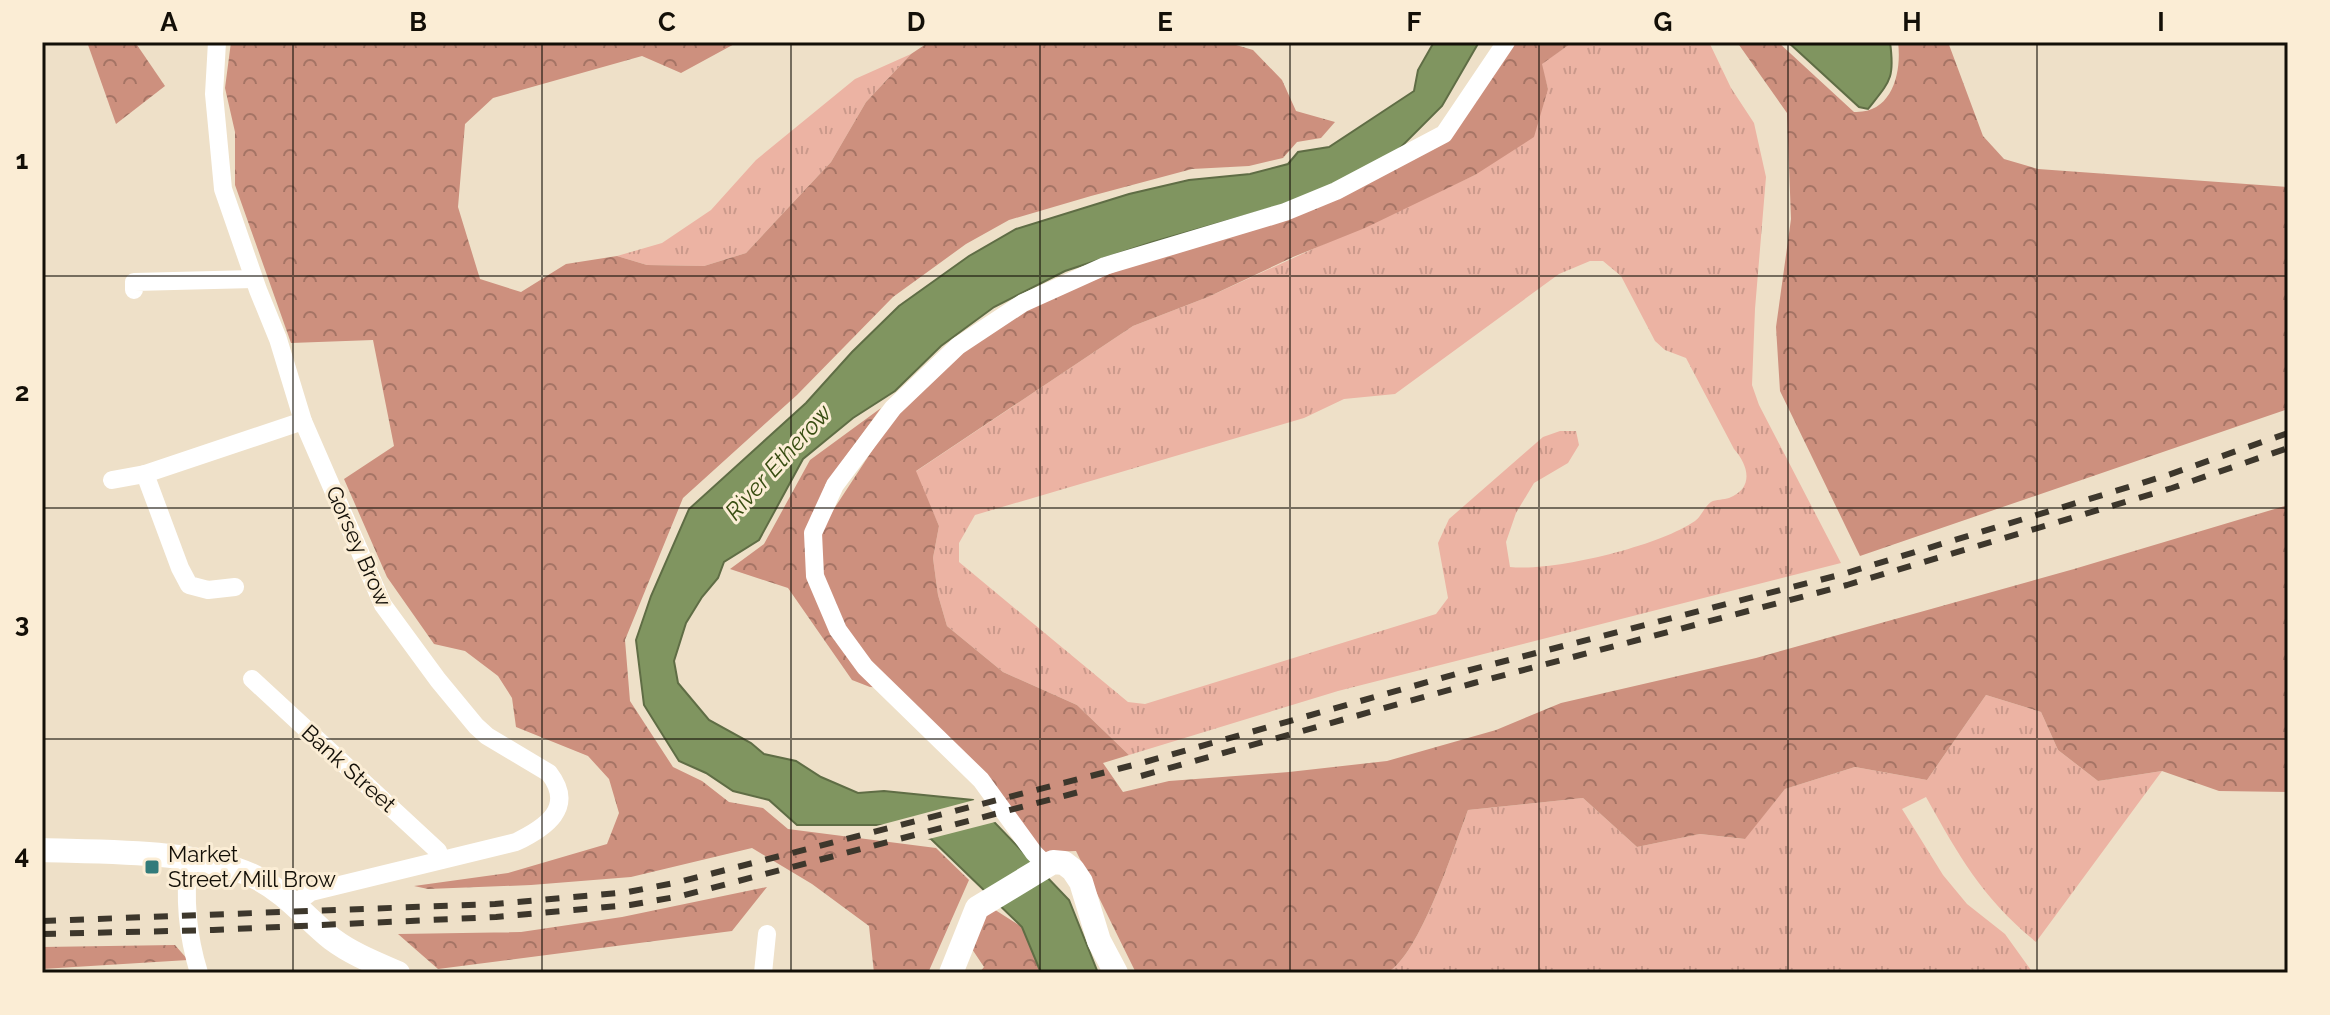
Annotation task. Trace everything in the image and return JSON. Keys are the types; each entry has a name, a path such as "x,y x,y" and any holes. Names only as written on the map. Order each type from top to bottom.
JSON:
{"street":[{"name":"Gorsey Brow","path":"217,42 214,94 223,189 278,339 303,421 383,605 476,726 487,736 549,773 558,791 555,817 542,829 516,842 311,892 296,903"},
{"path":"1043,866 981,780 865,667 838,630 815,576 813,533 835,485 893,408 958,346 1023,303 1105,266 1285,212 1336,191 1444,134 1506,42"},
{"path":"134,290 134,282 254,279"},
{"path":"112,480 145,474 303,421"},
{"path":"145,474 189,585 208,590 235,587"},
{"name":"Bank Street","path":"252,679 438,851 441,860"},
{"path":"42,850 189,860 231,868 257,878 296,903 345,948 398,973"},
{"path":"189,860 187,879 192,949 199,973"},
{"path":"951,973 974,913 981,905 1053,862 1064,863 1081,882 1099,941 1116,973"},
{"path":"763,973 767,934"}],"green space":[{"path":"87,42 135,42 165,86 116,124"},
{"path":"231,42 738,42 681,73 642,56 493,98 465,124 458,207 480,279 521,292 566,264 617,256 647,265 704,266 746,253 831,162 866,102 911,54 929,42 1226,42 1253,50 1282,80 1296,111 1335,122 1321,138 1297,142 1283,158 1249,166 1192,169 1091,196 1009,220 966,244 893,297 797,395 683,498 625,640 630,701 673,767 702,781 729,802 763,808 788,829 936,848 969,880 928,973 874,973 869,926 812,884 752,848 631,877 531,885 428,889 414,886 508,873 607,844 619,813 609,779 588,756 516,727 512,698 498,676 465,651 434,644 387,577 344,479 394,446 373,340 291,343 235,185 235,132 225,88"},
{"path":"1516,42 1573,42 1542,64 1548,89 1534,137 1475,175 1365,228 1293,257 1208,297 1133,326 916,471 939,526 933,558 938,595 947,626 1003,672 1077,705 1129,755 1103,763 1123,792 1169,781 1387,761 1496,730 1561,703 1756,658 2288,505 2288,792 2219,791 2162,771 2098,781 2058,750 2041,712 1986,695 1927,780 1855,767 1785,789 1745,839 1700,834 1637,847 1583,798 1468,810 1423,923 1412,945 1387,973 1136,973 1076,851 1042,852 890,688 870,687 852,680 788,588 730,569 764,544 810,460 881,408 825,485 826,521 900,408 961,349 1024,308 1448,139"},
{"path":"1573,42 1709,42 1731,88 1754,123 1766,177 1752,385 1759,405 1841,563 1338,691 1129,755 1077,705 1003,672 947,626 938,595 933,558 939,526 915,472 1133,326 1208,297 1475,175 1548,89 1541,64","holes":["1590,261 1603,261 1621,276 1655,341 1665,350 1686,358 1746,469 1746,483 1737,494 1711,502 1697,519 1678,530 1632,548 1578,561 1510,567 1506,542 1516,513 1534,483 1568,463 1579,445 1576,431 1560,431 1543,437 1449,519 1438,543 1448,598 1436,614 1145,704 1128,702 959,562 959,543 975,515 1304,418 1344,399 1395,394 1559,274"]},
{"path":"1737,42 1778,42 1854,112 1867,111 1886,99 1896,78 1898,42 1948,42 1983,136 2004,159 2038,169 2288,187 2288,409 1860,556 1780,391 1776,327 1791,219 1787,113"},
{"path":"911,54 866,102 831,162 746,253 704,266 647,265 617,256 662,243 711,210 756,160 855,79"},
{"path":"1986,695 2041,712 2058,750 2098,781 2162,771 2036,942 2001,909 1973,875 1926,797 1902,809 1943,875 1967,904 2005,934 2033,973 1387,973 1412,945 1423,923 1468,810 1583,798 1637,847 1700,834 1744,839 1785,789 1855,767 1927,780"},
{"path":"767,887 732,931 438,969 398,934 521,932 622,917"},
{"path":"989,906 1022,927 1041,973 979,973 984,967 972,949"},
{"path":"175,945 188,960 42,969 42,947"}],"water":[{"name":"River Etherow","path":"1434,42 1479,42 1442,106 1383,165 1286,204 1065,271 994,307 941,346 895,391 853,418 803,459 759,540 724,562 718,578 686,623 674,661 678,683 709,720 751,743 764,754 796,761 821,777 858,793 884,791 973,800 1069,900 1098,973 1041,973 1022,927 931,839 883,825 797,825 769,800 733,791 706,773 679,761 644,705 636,640 651,596 689,509 806,403 899,306 969,256 1016,229 1129,194 1189,180 1250,174 1288,164 1298,152 1329,147 1414,91 1418,70"},
{"path":"1788,42 1890,42 1892,64 1889,79 1868,109 1859,107"}],"pier":[{"path":"978,799 999,821 921,841 882,829 865,829"}],"railway":[{"path":"42,921 495,904 628,892 679,882 1145,762 1470,670 1843,574 2168,475 2288,433"},
{"path":"1141,776 1474,683 1847,585 2172,488 2288,448"},
{"path":"42,934 213,930 496,917 630,905 681,896 1079,792"}],"place":[{"name":"Market Street/Mill Brow","path":"152,867"}]}
